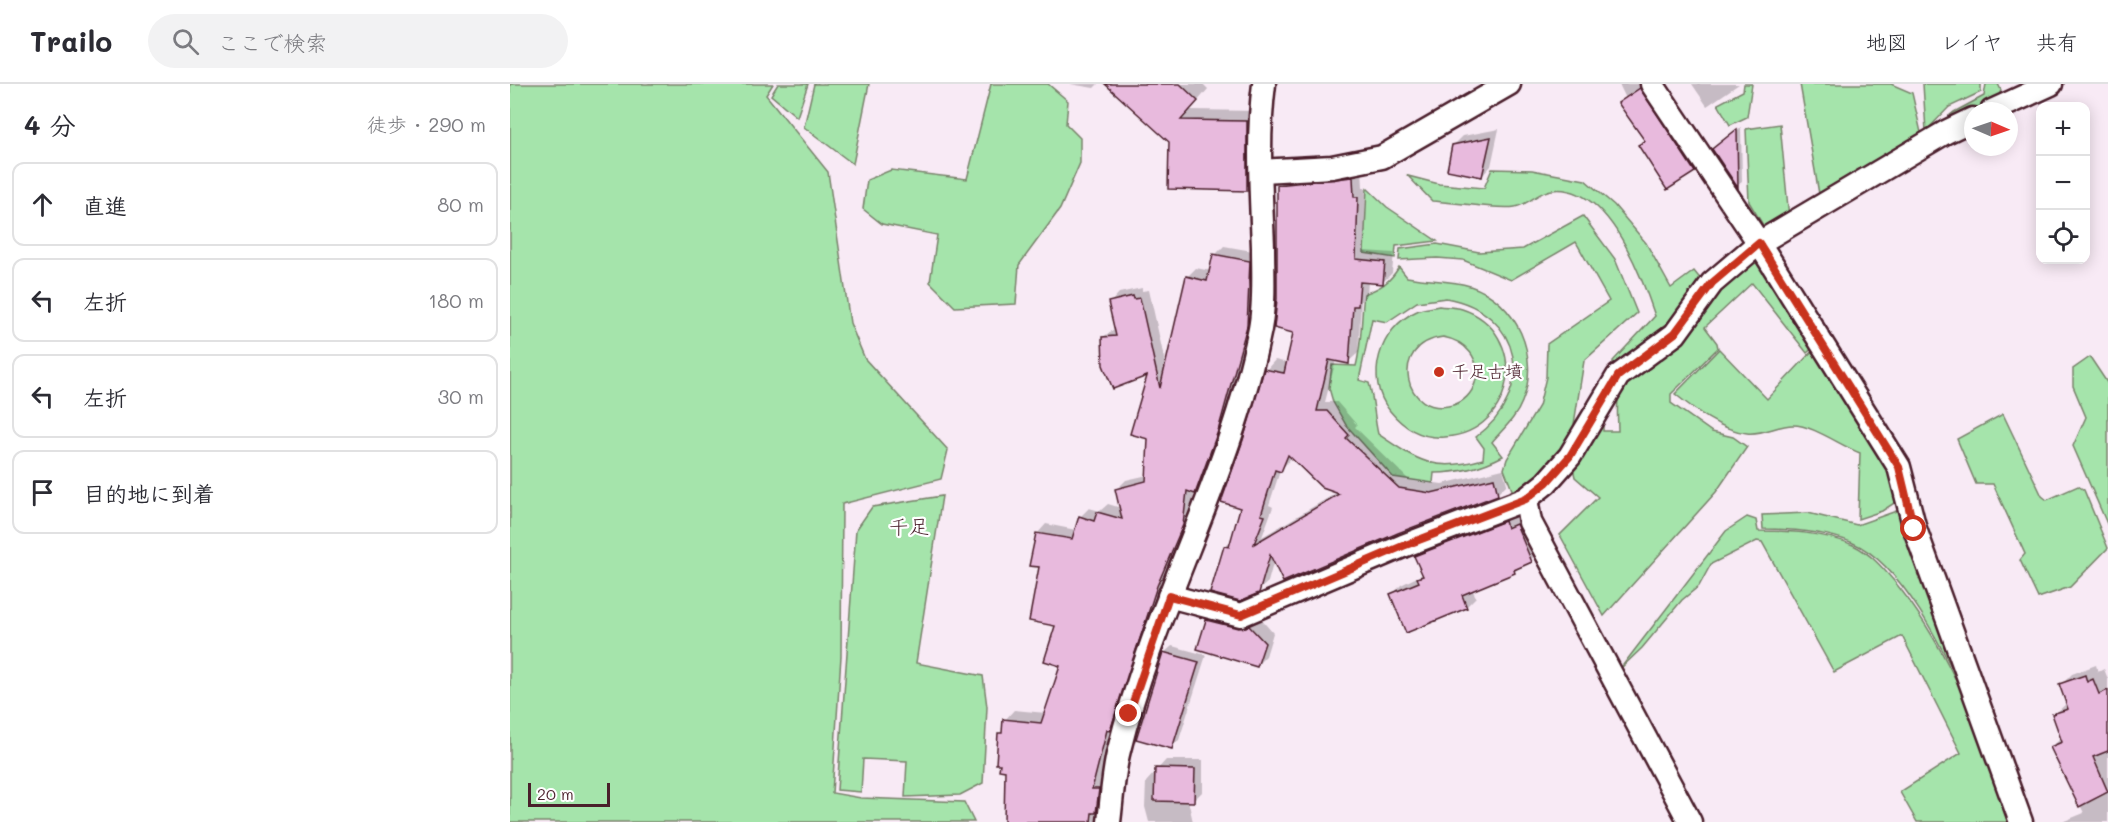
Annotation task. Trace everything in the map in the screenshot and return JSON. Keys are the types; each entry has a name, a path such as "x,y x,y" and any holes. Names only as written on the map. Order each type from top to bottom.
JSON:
{"street":[{"path":"1109,822 1118,752 1169,596 1223,453 1248,376 1260,328 1264,301 1261,171 1264,84"},
{"path":"1261,171 1332,167 1382,157 1509,84"},
{"path":"1652,84 1759,243 1899,467 1914,529 2021,822"},
{"path":"2011,102 2050,84"},
{"path":"1169,596 1241,615 1403,546 1526,499 1546,483 1570,456 1618,376 1675,333 1712,283 1759,243 1946,132 1964,124"},
{"path":"1526,499 1530,522 1690,822"}],"green space":[{"path":"510,84 773,84 766,95 828,172 850,323 865,359 948,450 941,479 842,504 841,656 832,793 861,798 964,802 974,822 510,822"},
{"path":"778,84 808,84 797,117 771,95"},
{"path":"814,84 869,84 853,164 804,127"},
{"path":"991,84 1048,84 1068,101 1066,124 1080,138 1080,163 1060,209 1019,265 1016,304 955,307 930,282 937,235 882,224 863,209 867,180 891,170 967,179"},
{"path":"1744,84 1752,84 1747,117 1730,125 1718,104 1743,91"},
{"path":"1800,84 1891,84 1912,93 1922,137 1819,194"},
{"path":"1923,84 1981,84 1981,92 1949,107 1926,131"},
{"path":"1986,84 1998,84 2001,90 1997,102 1973,102 1984,96"},
{"path":"1964,107 1964,117 1927,134"},
{"path":"1780,124 1789,218 1766,230 1749,202 1746,129"},
{"path":"1492,169 1532,170 1585,180 1614,205 1646,243 1671,288 1694,271 1702,281 1675,318 1634,351 1566,449 1543,473 1514,495 1504,469 1507,459 1539,406 1546,377 1547,344 1609,301 1576,242 1511,280 1463,260 1437,258 1399,260 1400,249 1437,244 1479,252 1523,249 1583,216 1615,259 1637,313 1584,361 1574,424 1613,365 1613,361 1655,316 1641,278 1619,235 1605,216 1589,201 1572,192 1552,190 1524,204 1507,208 1432,201 1408,176 1439,184 1484,188"},
{"path":"1367,188 1387,207 1437,241 1396,246 1395,258 1364,253"},
{"path":"1761,258 1816,345 1807,353 1752,283 1705,327 1718,348 1671,394 1671,403 1712,432 1733,437 1747,447 1716,492 1604,616 1560,535 1598,497 1575,477 1573,468 1603,420 1603,431 1618,431 1619,394 1641,364 1709,296 1731,277"},
{"path":"1399,267 1407,277 1463,284 1487,293 1512,317 1521,333 1526,349 1527,385 1522,402 1513,418 1492,442 1503,456 1469,469 1434,473 1433,483 1393,477 1346,425 1333,402 1329,388 1332,365 1356,366 1364,294 1384,284","holes":["1446,298 1472,306 1492,319 1505,336 1513,356 1514,377 1508,398 1495,419 1476,437 1484,448 1483,459 1452,465 1428,462 1378,434 1369,383 1359,380 1372,319 1387,322 1417,302"]},
{"path":"1439,306 1462,309 1484,321 1498,338 1506,358 1506,379 1500,400 1488,418 1469,431 1445,437 1422,434 1401,423 1382,398 1377,370 1385,342 1393,329 1417,311","holes":["1443,337 1465,347 1474,359 1477,374 1475,383 1470,394 1461,402 1436,406 1423,401 1414,391 1409,379 1409,365 1414,353 1425,343"]},
{"path":"1816,347 1881,445 1902,498 1882,511 1858,519 1860,453 1801,426 1787,425 1753,433 1727,428 1708,418 1675,394 1719,349 1767,399"},
{"path":"2090,357 2108,384 2108,526 2073,446 2086,417 2073,386 2073,369"},
{"path":"2003,414 2042,496 2047,500 2078,486 2084,490 2108,548 2070,587 2038,598 2020,560 2025,554 1993,484 1976,484 1957,439"},
{"path":"942,496 916,663 983,676 987,707 983,783 960,795 905,797 907,761 863,759 861,792 837,790 856,530 872,507"},
{"path":"1902,509 1966,697 1920,611 1888,569 1871,554 1853,543 1820,533 1763,529 1762,515 1808,513 1857,525"},
{"path":"1747,517 1756,520 1758,531 1818,535 1853,545 1870,556 1889,576 1933,636 1949,666 1977,727 2015,822 1917,822 1900,792 1961,753 1902,636 1834,672 1762,542 1757,541 1711,564 1699,586 1682,600 1642,648 1620,669 1726,531"}],"building":[{"path":"1105,84 1180,84 1198,101 1181,120 1247,121 1247,191 1168,189 1169,142"},
{"path":"1640,88 1695,172 1667,190 1638,145 1645,141 1618,103"},
{"path":"1737,129 1738,188 1712,149"},
{"path":"1491,137 1482,177 1447,170 1452,145"},
{"path":"1353,177 1354,197 1358,197 1356,259 1385,262 1383,284 1360,282 1358,306 1353,306 1349,364 1329,360 1317,411 1327,411 1349,435 1346,438 1399,488 1431,493 1494,478 1498,495 1398,533 1283,582 1270,555 1259,593 1240,601 1210,593 1224,546 1229,547 1240,508 1221,502 1243,440 1264,369 1284,373 1293,333 1274,328 1277,299 1277,185","holes":["1288,455 1322,488 1339,494 1254,544 1265,516 1261,515 1275,470 1281,472"]},
{"path":"1213,254 1250,261 1247,326 1218,431 1195,494 1187,491 1183,525 1157,586 1110,731 1107,730 1092,789 1099,789 1096,813 1092,813 1091,822 1004,822 1005,771 999,770 1000,764 996,764 998,733 1002,733 1003,719 1041,723 1060,666 1044,661 1055,626 1029,621 1039,567 1029,566 1036,533 1072,539 1079,516 1094,521 1097,512 1122,519 1115,489 1146,481 1148,439 1130,434 1147,376 1113,389 1103,365 1102,337 1116,336 1108,302 1133,296 1134,299 1140,298 1160,388 1186,276 1207,281"},
{"path":"1505,521 1507,528 1516,524 1532,562 1514,570 1515,573 1462,595 1467,608 1406,633 1390,594 1419,582 1417,578 1423,576 1414,556"},
{"path":"1206,620 1238,628 1249,626 1265,643 1257,667 1197,649"},
{"path":"1163,652 1199,662 1172,749 1136,739"},
{"path":"2085,675 2087,682 2093,679 2099,694 2108,690 2108,751 2093,757 2108,792 2079,807 2050,747 2062,742 2052,714 2068,709 2059,684"},
{"path":"1155,768 1195,769 1194,802 1154,801"}],"place":[{"name":"千足古墳","path":"1439,372"}],"district":[{"name":"千足","path":"909,527"}],"route":[{"path":"1129,714 1169,596 1241,615 1403,546 1526,499 1546,483 1570,456 1618,376 1675,333 1712,283 1759,243 1899,467 1914,529"}]}
